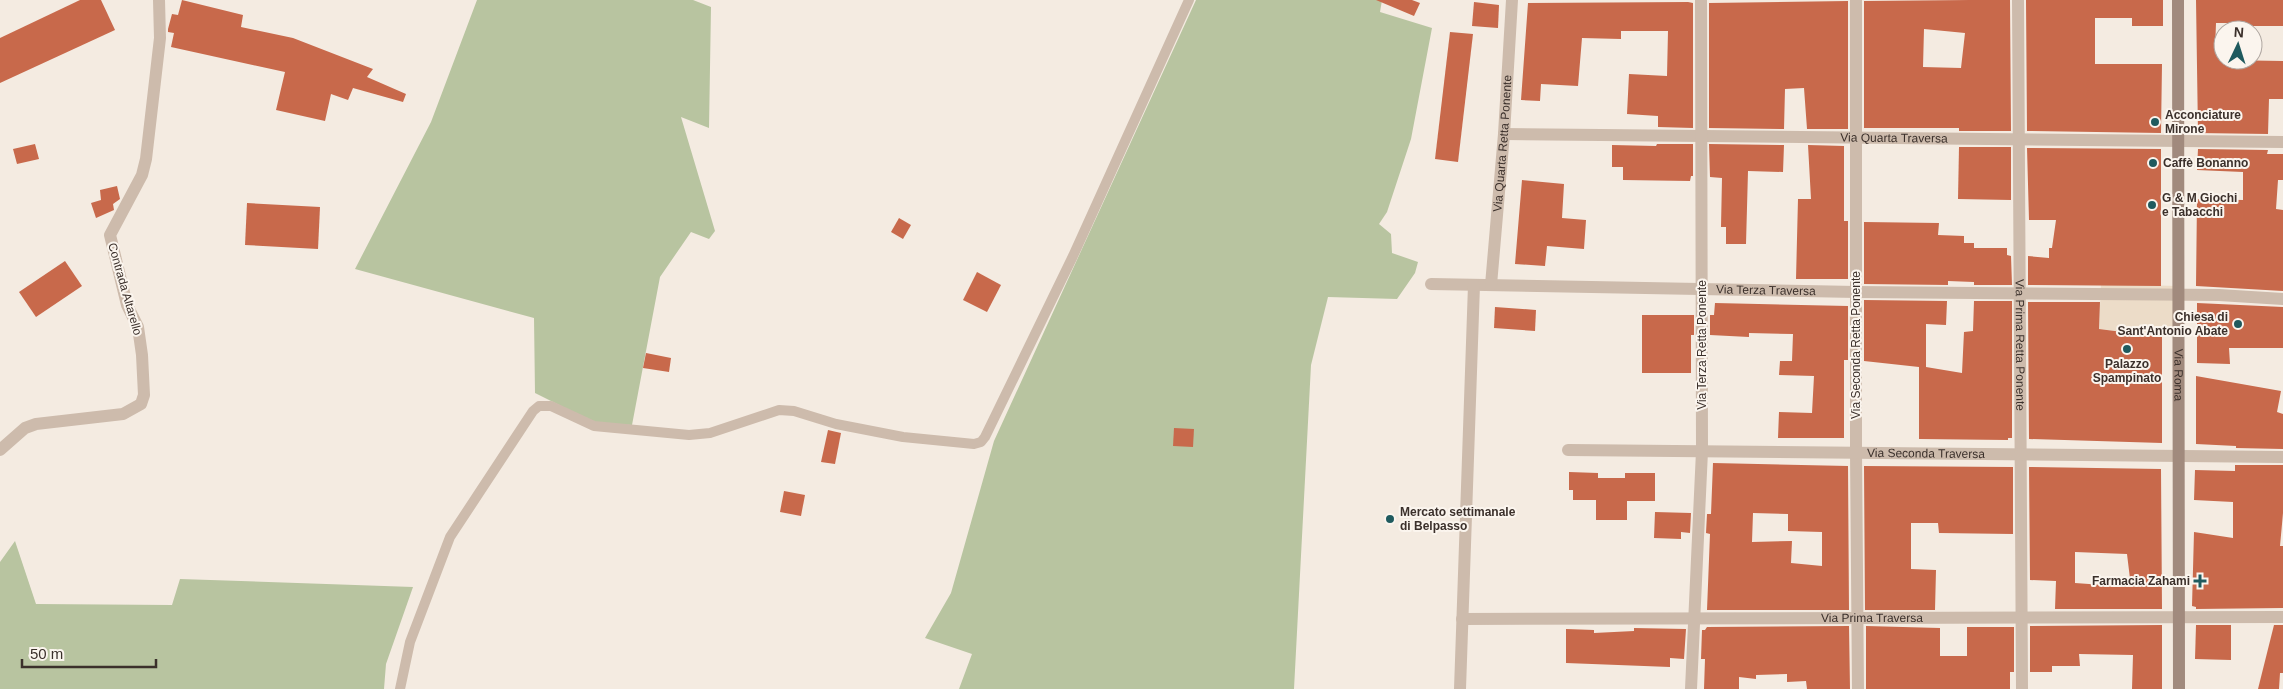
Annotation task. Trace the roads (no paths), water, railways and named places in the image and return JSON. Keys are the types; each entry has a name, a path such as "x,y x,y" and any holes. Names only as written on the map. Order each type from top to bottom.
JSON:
{"street":[{"name":"Contrada Altarello","path":"0,450 24,428 36,424 123,414 141,404 144,395 138,327 127,305 110,235 142,175 146,159 160,38 159,0"},
{"name":"Via Quarta Retta Ponente","path":"1491,285 1504,134 1512,0"},
{"name":"Via Terza Retta Ponente","path":"1691,689 1702,451 1701,0"},
{"name":"Via Seconda Retta Ponente","path":"1856,0 1858,689"},
{"name":"Via Prima Retta Ponente","path":"2018,0 2022,689"},
{"name":"Via Roma","path":"2178,0 2179,689"},
{"name":"Via Quarta Traversa","path":"1504,134 2283,142"},
{"name":"Via Terza Traversa","path":"1431,284 1856,292 2178,294"},
{"path":"1460,689 1474,285"},
{"path":"2178,294 2283,299"},
{"name":"Via Seconda Traversa","path":"1568,450 2283,457"},
{"name":"Via Prima Traversa","path":"1462,619 2283,617"}],"lane":[{"path":"400,689 410,642 450,537 532,411 539,406 551,406 594,426 607,429 689,435 710,433 779,410 794,410 836,424 903,436 974,444 980,442 985,437 1073,256 1189,0"}],"place":[{"name":"Acconciature Mirone","path":"2155,122"},
{"name":"Caffè Bonanno","path":"2153,163"},
{"name":"G & M Giochi e Tabacchi","path":"2152,205"},
{"name":"Chiesa di Sant'Antonio Abate","path":"2238,324"},
{"name":"Palazzo Spampinato","path":"2127,349"},
{"name":"Mercato settimanale di Belpasso","path":"1390,519"},
{"name":"Farmacia Zahami","path":"2200,581"}]}
